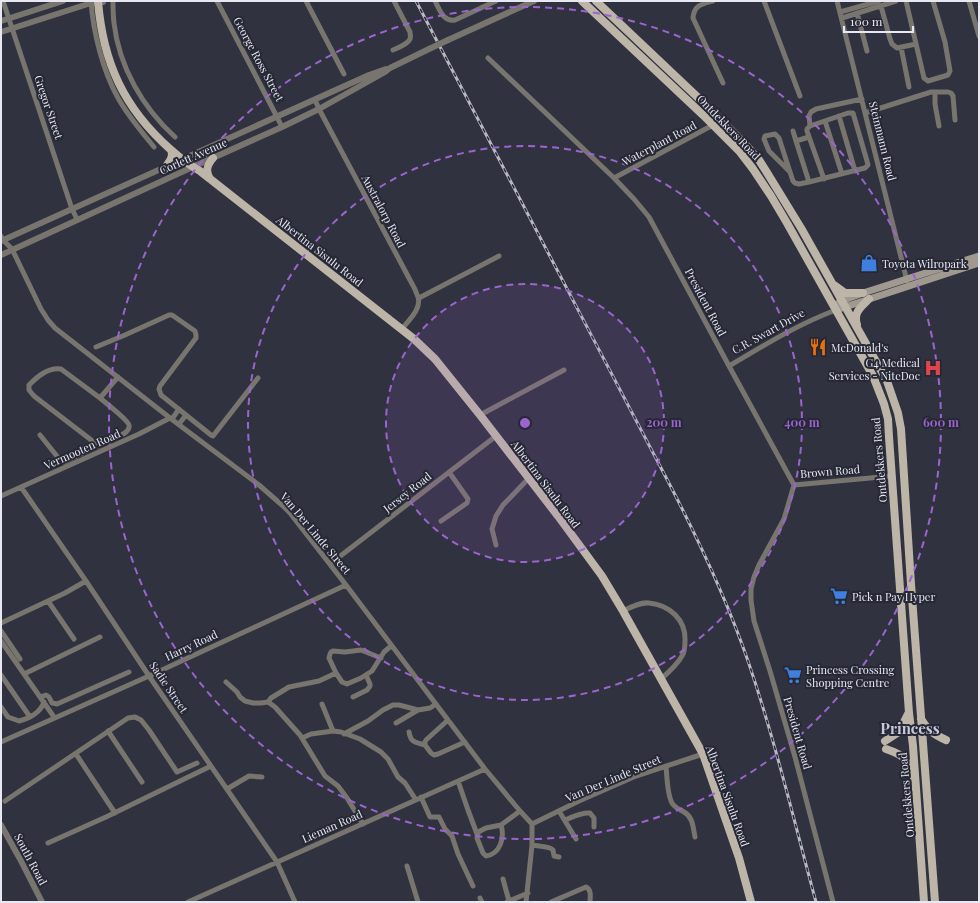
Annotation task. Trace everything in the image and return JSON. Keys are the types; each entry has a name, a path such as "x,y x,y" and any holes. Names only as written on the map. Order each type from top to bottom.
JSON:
{"main road":[{"name":"Ontdekkers Road","path":"579,1 585,4 713,125 740,152 753,169 787,223 873,376 884,404 888,419 924,902"},
{"name":"Ontdekkers Road","path":"597,1 709,108 759,160 832,283 887,381 900,421 935,902"},
{"name":"Albertina Sisulu Road","path":"97,2 103,39 108,56 122,89 144,123 171,150 185,158"},
{"name":"Albertina Sisulu Road","path":"97,2 106,30 110,50 128,94 157,132 196,168 414,339 435,359 558,516 602,576 703,754 740,858 751,902"},
{"path":"165,168 172,156 171,150"},
{"path":"212,180 208,176 207,169 213,158"},
{"name":"C.R. Swart Drive","path":"907,283 979,256"},
{"name":"C.R. Swart Drive","path":"835,308 907,283 979,263"},
{"path":"832,283 845,293 866,296 856,314 856,322 860,334"},
{"path":"909,713 899,732 886,745 906,760 915,781"},
{"path":"921,718 930,731 946,740"}],"street":[{"name":"Gregor Street","path":"3,1 72,209 77,219"},
{"path":"1,21 63,1"},
{"path":"113,1 114,23 118,42 124,64 132,83 154,115 175,137"},
{"name":"George Ross Street","path":"217,1 282,127"},
{"path":"306,1 344,74"},
{"path":"393,50 406,43 411,37 410,32 394,1"},
{"path":"435,1 443,16 450,21 496,1"},
{"name":"Corlett Avenue","path":"1,255 77,219 196,168 213,158 319,109 390,68 428,49 534,1"},
{"path":"713,1 696,7 693,18 723,82"},
{"path":"764,1 800,96"},
{"name":"Steinmann Road","path":"837,1 907,283"},
{"path":"841,15 860,4 896,1"},
{"path":"906,1 924,79 929,80 949,74 950,71 945,42 932,1"},
{"path":"968,1 979,36"},
{"path":"1,32 97,2 94,29 112,88 130,118 154,147"},
{"path":"841,15 857,13 880,3"},
{"path":"880,3 892,44 897,48 916,44"},
{"path":"857,13 866,51"},
{"path":"901,47 909,87"},
{"name":"President Road","path":"488,58 614,178 649,217 794,485 784,519 754,577 751,589 752,611 795,757 833,902"},
{"name":"Corlett Avenue","path":"2,239 165,168 383,69 390,68"},
{"path":"865,113 931,92 948,92 952,94 955,120"},
{"path":"935,92 935,104 939,126"},
{"path":"824,179 808,137 807,128 810,126 809,116 811,112 816,109 862,99"},
{"name":"Australorp Road","path":"315,100 419,298"},
{"path":"790,172 769,151 764,139 765,136 774,134 780,138 793,181 795,183 800,184 824,179 865,168 868,165 853,113 848,113 810,126"},
{"path":"839,116 855,171"},
{"path":"825,121 842,174"},
{"name":"Waterplant Road","path":"614,178 713,125"},
{"path":"793,131 809,182"},
{"path":"796,141 808,137"},
{"name":"Van Der Linde Street","path":"2,239 12,250 41,308 52,324 171,418 259,484 290,513 485,769 532,824 636,776 703,754"},
{"path":"401,330 417,310 419,298 499,256"},
{"name":"C.R. Swart Drive","path":"729,366 777,338 835,308"},
{"path":"96,347 169,315 172,315 195,331 196,338 159,389 161,395 213,436 258,378"},
{"path":"40,435 63,462 99,446 125,434 129,427 128,421 100,398 61,369 57,368 45,372 35,378 29,385 29,390 34,396 99,446"},
{"path":"480,415 564,370"},
{"path":"100,398 118,377"},
{"path":"171,418 179,409"},
{"path":"179,424 186,414"},
{"name":"Vermooten Road","path":"1,496 171,418"},
{"name":"Jersey Road","path":"330,564 496,436"},
{"path":"440,521 467,503 468,499 449,472"},
{"name":"Brown Road","path":"794,485 892,476"},
{"path":"496,545 492,529 496,516 503,505 528,478"},
{"name":"Sadie Street","path":"22,487 149,676 277,862 295,902"},
{"path":"1,623 65,593 86,581"},
{"name":"Harry Road","path":"1,742 54,717 149,676 346,585"},
{"path":"48,601 74,638"},
{"path":"623,611 636,604 648,602 660,605 670,610 677,616 683,626 685,636 683,656 661,679"},
{"path":"1,631 20,659"},
{"path":"24,674 100,637"},
{"path":"1,641 54,717"},
{"path":"380,658 361,650 345,652 333,651 329,658 342,682 347,684 366,676 372,670 380,658 384,652 392,646"},
{"path":"40,697 46,695 54,704 58,704 129,672"},
{"path":"268,702 271,698 288,687 318,681 336,673"},
{"path":"1,675 30,717"},
{"path":"353,697 367,690 370,686 366,676"},
{"path":"226,682 245,701 253,703 268,702 284,716 300,735 325,776 338,786 347,798 362,824"},
{"path":"1,707 8,717 17,721 30,717 46,704 52,702"},
{"path":"322,704 333,731"},
{"path":"396,723 418,710 430,708 436,704"},
{"path":"344,734 393,705 418,710"},
{"path":"5,801 128,718 141,720 177,772 197,763"},
{"path":"425,745 426,740 448,720"},
{"path":"108,731 142,782"},
{"path":"302,738 311,734 333,731 360,739 388,759 398,777 405,783 416,800"},
{"path":"409,732 410,738 425,745 434,755 465,742"},
{"path":"76,754 115,813"},
{"path":"48,843 115,813 211,766"},
{"path":"666,766 671,801 676,808 684,811 692,820 695,836"},
{"name":"Lieman Road","path":"188,902 485,769"},
{"path":"227,789 249,776 262,777"},
{"path":"458,781 478,834 477,838 483,853 486,856 494,852 502,841 501,825"},
{"path":"421,797 430,817 439,817 445,829 450,834 473,886"},
{"path":"478,834 482,829 501,825 520,811"},
{"path":"559,811 576,839"},
{"path":"565,820 586,812 590,813 594,818 594,827"},
{"path":"526,902 532,845 532,824"},
{"name":"South Road","path":"1,825 42,902"},
{"path":"532,845 551,848 554,856 559,857"},
{"path":"407,866 418,902"},
{"path":"503,878 508,902 528,893"},
{"path":"551,902 586,887 590,890 590,902"}],"railway":[{"path":"416,1 671,487 712,572 740,638 758,691 776,751 816,902"}],"place":[{"name":"Toyota Wilropark","path":"869,263"},
{"name":"McDonald's","path":"818,347"},
{"name":"G4 Medical Services - NiteDoc","path":"933,368"},
{"name":"Pick n Pay Hyper","path":"839,596"},
{"name":"Princess Crossing Shopping Centre","path":"793,675"}],"district":[{"name":"Princess","path":"910,728"}]}
